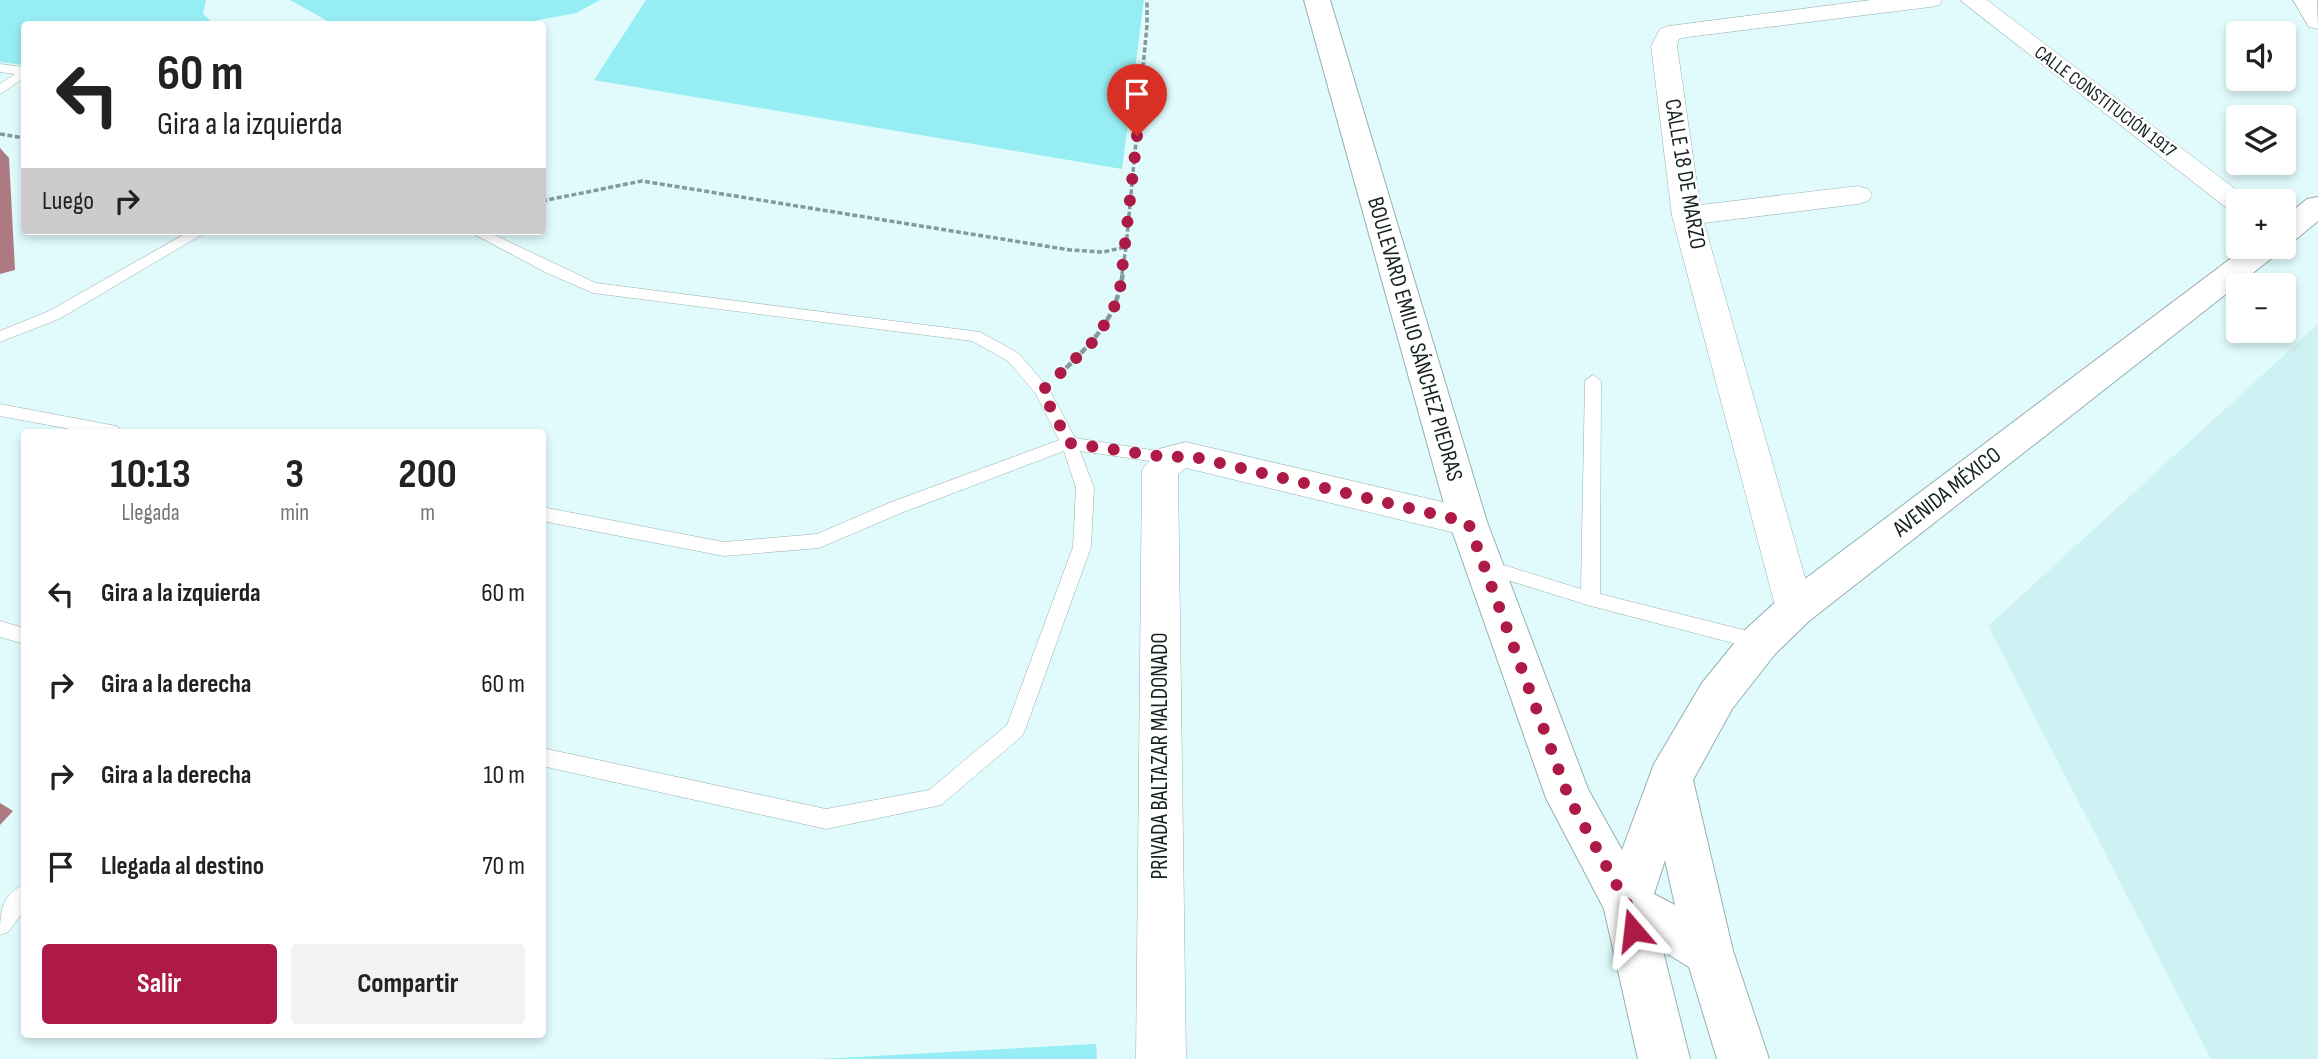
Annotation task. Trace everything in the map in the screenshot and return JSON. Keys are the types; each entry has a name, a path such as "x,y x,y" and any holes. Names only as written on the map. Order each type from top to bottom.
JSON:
{"main road":[{"name":"BOULEVARD EMILIO SÁNCHEZ PIEDRAS","path":"1317,0 1468,522 1569,798 1627,904 1664,1059"},
{"path":"2296,223 2318,206"},
{"name":"AVENIDA MÉXICO","path":"1627,904 1670,778 1717,696 1760,642 1795,609 2250,259"},
{"path":"1670,778 1709,951 1743,1059"},
{"path":"1627,904 1709,951"}],"street":[{"name":"CALLE 18 DE MARZO","path":"1795,609 1687,216 1664,46 1669,34 1930,0"},
{"name":"CALLE CONSTITUCIÓN 1917","path":"1972,0 2226,194"},
{"path":"2305,0 2318,22"},
{"path":"1687,216 1858,195"},
{"path":"1171,458 1186,455 1468,522"},
{"name":"PRIVADA BALTAZAR MALDONADO","path":"1161,1059 1160,470 1171,458"}],"lane":[{"path":"0,68 21,72"},
{"path":"0,90 21,74"},
{"path":"0,337 54,315 194,235"},
{"path":"483,235 593,288 975,336 1013,357 1042,391 1069,443 1084,488 1082,547 1015,730 934,799 826,819 546,758"},
{"path":"1591,599 1589,566 1593,381"},
{"path":"0,410 100,429"},
{"path":"546,515 724,549 819,541 895,508 1069,443 1171,458"},
{"path":"1484,566 1591,599 1760,642"},
{"path":"0,629 21,635"},
{"path":"0,923 21,898"}],"path":[{"path":"1042,391 1097,338 1119,298 1147,26 1147,0"},
{"path":"0,134 21,138"},
{"path":"546,200 642,181 1070,250 1104,252 1126,247"}],"shaded area":[{"path":"0,0 206,0 203,14 211,21 21,21 21,65 0,62"},
{"path":"290,0 600,0 576,13 534,21 328,21"},
{"path":"646,0 1144,0 1122,169 594,80"},
{"path":"2318,324 2318,1059 2211,1059 1988,626"},
{"path":"1096,1044 1097,1059 818,1059"}],"route":[{"path":"1137,136 1119,298 1097,338 1042,391 1069,443 1171,458 1186,455 1468,522 1569,798 1627,904 1633,930"}]}
